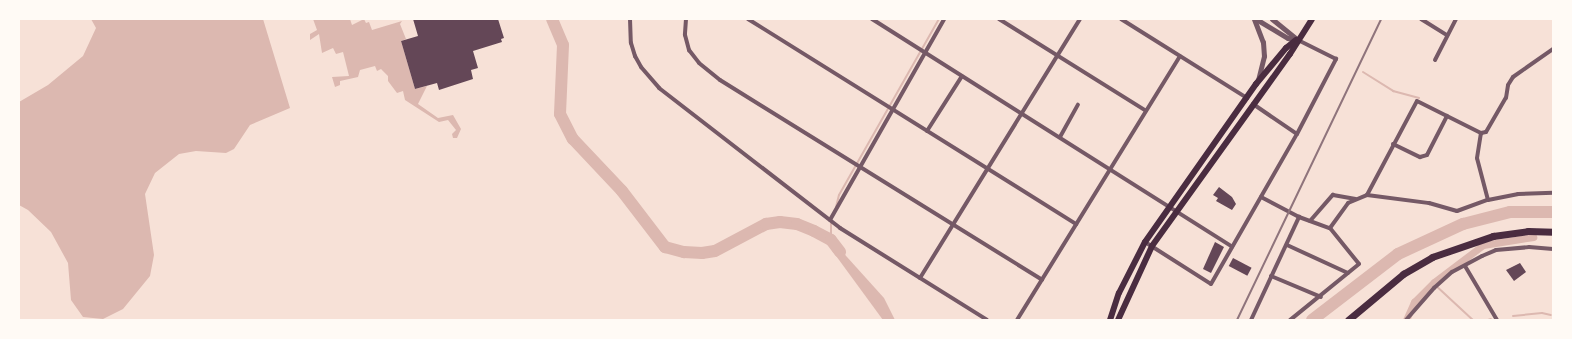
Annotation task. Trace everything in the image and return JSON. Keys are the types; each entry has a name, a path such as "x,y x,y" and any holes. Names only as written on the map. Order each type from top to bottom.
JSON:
{"highway":[{"path":"1348,320 1403,274 1432,257 1493,236 1528,230 1553,232"}],"main road":[{"path":"1118,320 1152,246 1312,19"},
{"path":"1110,320 1119,293 1145,242 1256,84 1286,48 1298,40"}],"street":[{"path":"630,19 631,43 635,56 649,79 830,220 987,320"},
{"path":"686,19 685,35 689,50 698,63 720,80 1042,280"},
{"path":"748,19 1076,224"},
{"path":"872,19 1232,247"},
{"path":"830,220 944,19"},
{"path":"999,19 1146,111"},
{"path":"920,278 1080,19"},
{"path":"1121,19 1247,98"},
{"path":"1255,19 1288,38 1298,40"},
{"path":"1255,19 1263,42 1264,56 1256,84"},
{"path":"1145,242 1211,284 1261,198 1297,134 1336,59 1298,40 1272,19"},
{"path":"1422,19 1447,35"},
{"path":"1435,60 1456,19"},
{"path":"1367,195 1417,101 1481,133 1486,132 1506,98 1508,85 1513,77 1553,48"},
{"path":"1017,320 1180,56"},
{"path":"927,131 962,76"},
{"path":"1253,104 1297,134"},
{"path":"1060,138 1078,105"},
{"path":"1393,144 1420,156 1428,155 1447,116"},
{"path":"1481,133 1477,158 1488,200"},
{"path":"1330,228 1348,202 1367,195 1429,203 1457,211 1488,200 1518,194 1553,194"},
{"path":"1310,221 1333,195 1356,199"},
{"path":"1261,198 1299,217 1330,228 1359,264 1321,297 1290,320"},
{"path":"1252,320 1299,217"},
{"path":"1287,245 1348,273"},
{"path":"1407,319 1434,288 1452,272 1496,250 1529,247 1553,249"},
{"path":"1465,266 1497,320"},
{"path":"1272,276 1321,297"}],"shaded area":[{"path":"91,19 263,19 290,108 250,125 234,149 226,153 196,151 179,154 155,173 145,194 154,255 150,276 123,309 103,319 83,317 71,300 68,263 51,232 28,210 19,205 19,102 48,85 83,56 96,28"},
{"path":"313,19 350,19 352,25 364,19 366,23 369,22 372,30 402,21 400,24 406,39 401,41 415,89 427,86 418,104 438,118 453,115 461,129 457,138 453,138 452,134 456,130 448,120 439,122 405,100 403,91 397,93 388,81 388,76 381,69 377,71 375,66 360,70 358,77 340,81 340,85 335,87 332,77 349,76 343,52 336,54 333,48 322,53 319,34 310,40 310,34 317,30"},
{"path":"829,237 884,298 895,320 883,320 831,249"}],"building":[{"path":"413,19 498,19 504,38 501,39 502,42 473,51 478,68 471,70 473,79 439,90 437,83 415,89 401,41 418,36"},
{"path":"1219,187 1232,197 1236,204 1232,210 1216,201 1218,198 1213,195"},
{"path":"1215,242 1224,247 1211,273 1203,269"},
{"path":"1233,258 1252,268 1247,276 1229,266"},
{"path":"1520,263 1526,272 1514,281 1506,270"}],"waterway":[{"path":"552,19 563,45 560,114 573,139 622,191 665,247 684,252 702,253 715,251 766,224 780,222 797,224 814,231 831,240 840,252"},
{"path":"836,207 839,195 939,19"},
{"path":"1363,72 1393,91 1419,98"},
{"path":"1312,320 1398,254 1463,224 1510,212 1553,212"},
{"path":"831,223 831,240"},
{"path":"1406,320 1414,302 1434,282 1483,245 1533,237"},
{"path":"1433,283 1473,320"},
{"path":"1513,316 1542,313 1551,315"}],"railway":[{"path":"1237,320 1381,19"}]}
